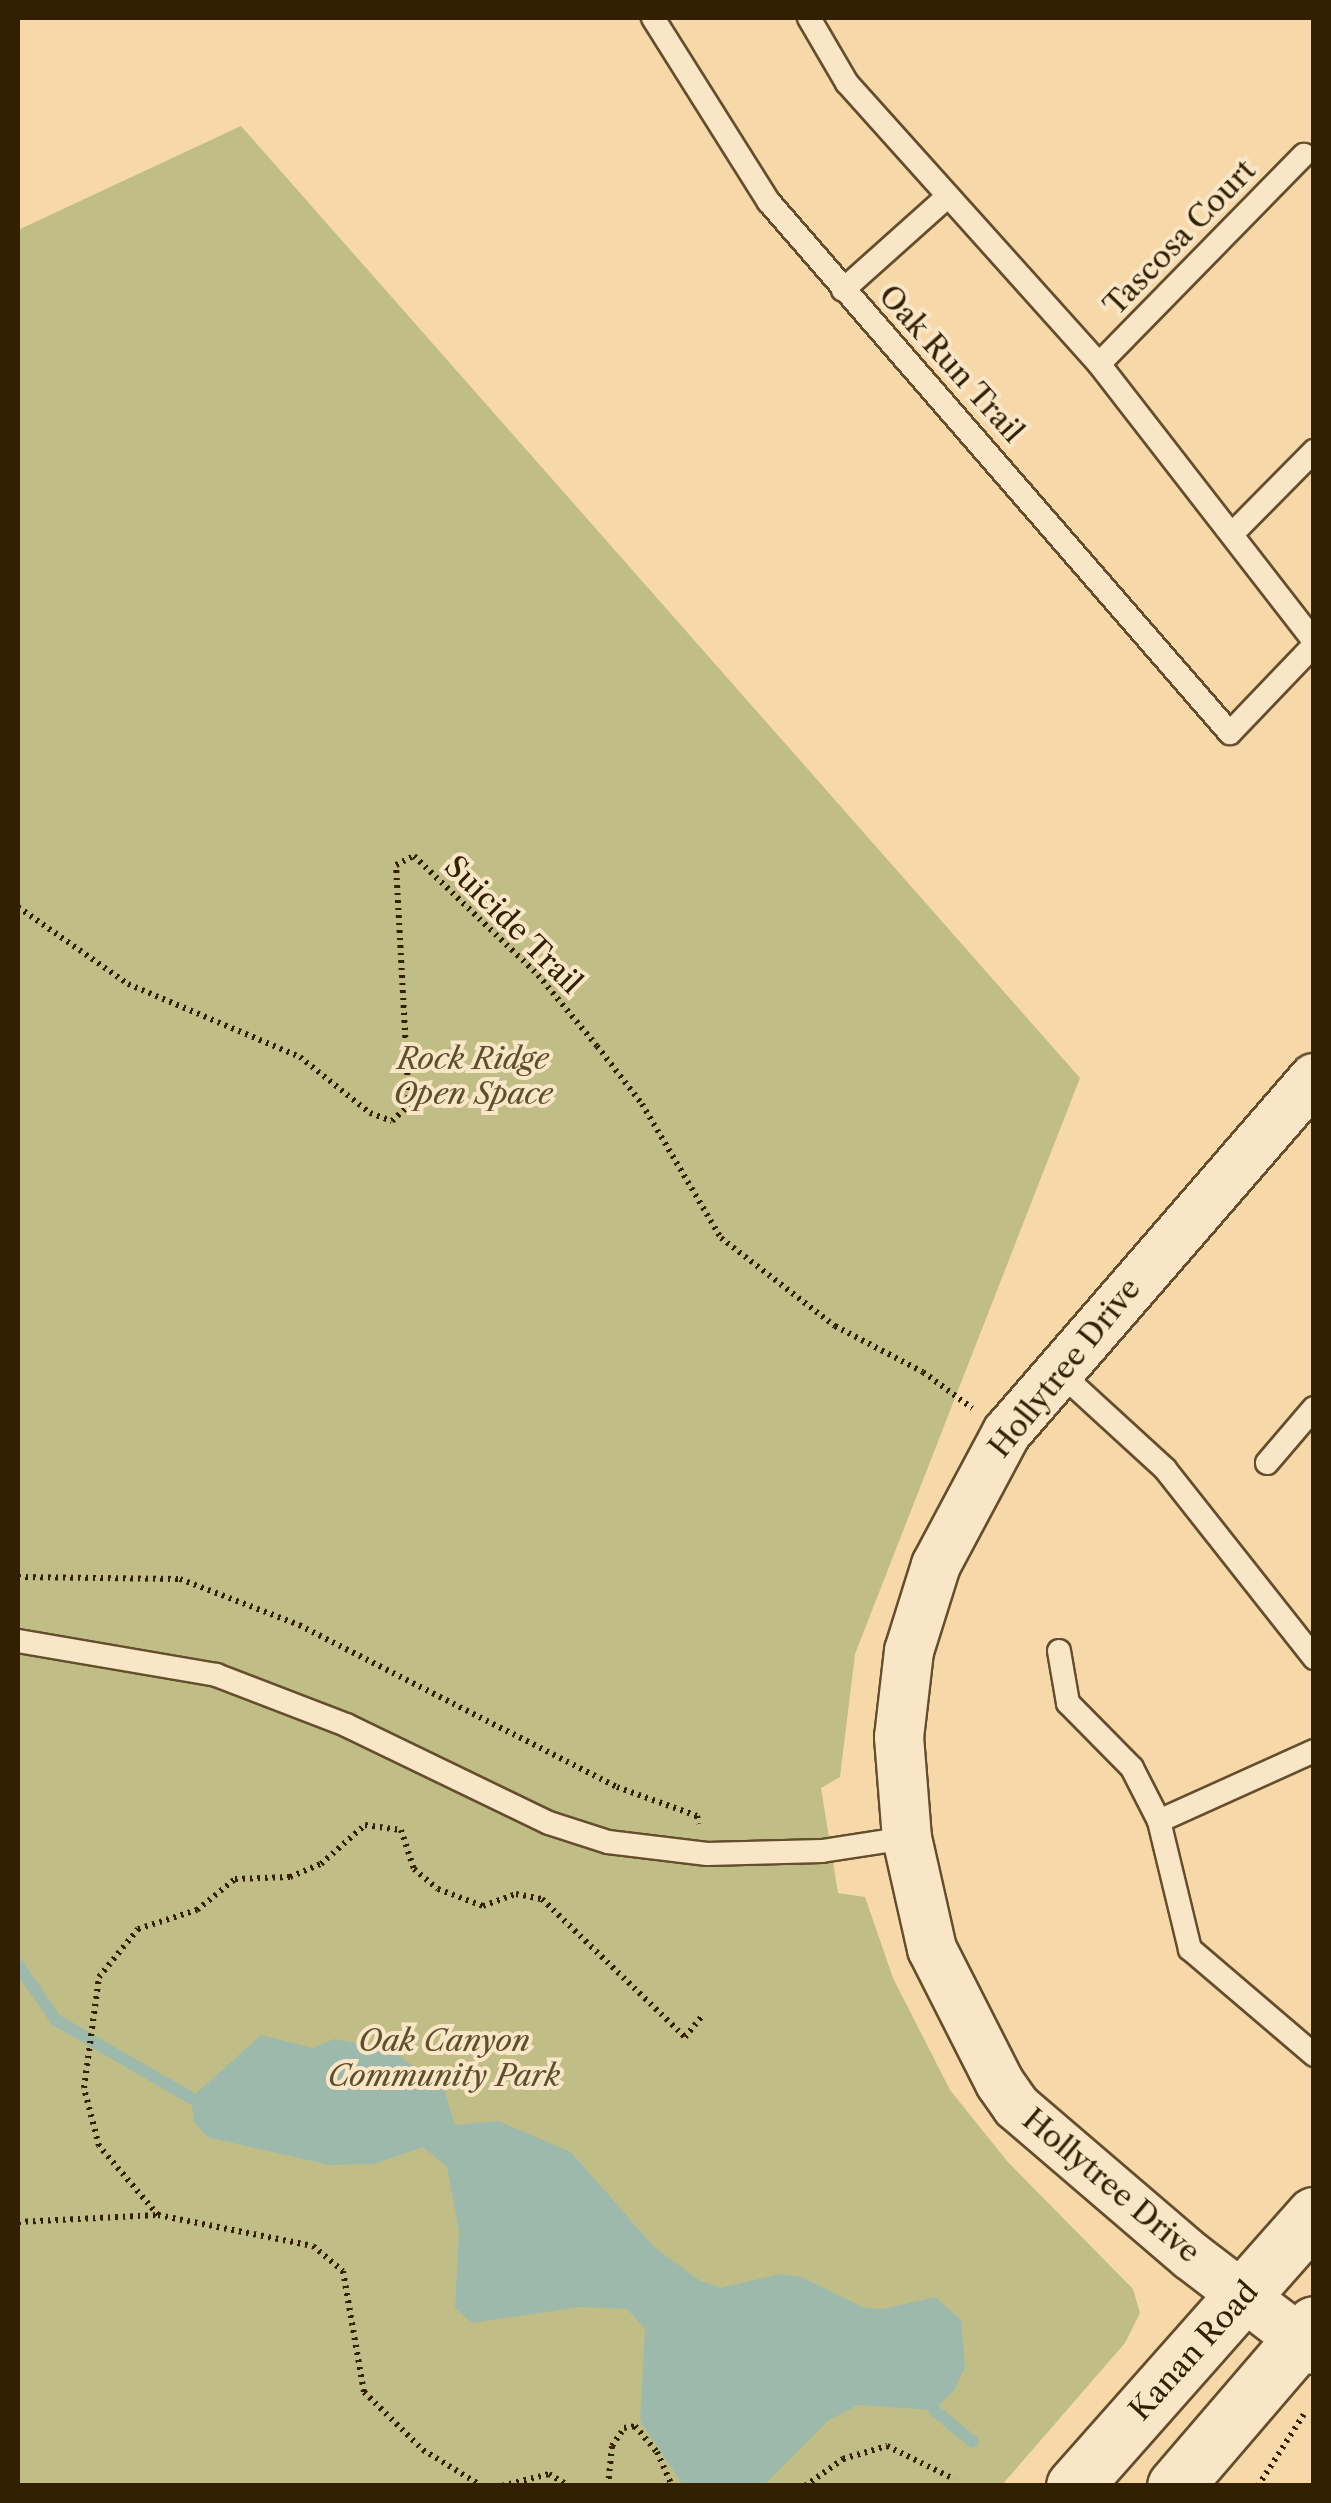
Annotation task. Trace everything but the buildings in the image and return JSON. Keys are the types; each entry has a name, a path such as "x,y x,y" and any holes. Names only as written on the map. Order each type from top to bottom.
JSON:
{"main road":[{"name":"Kanan Road","path":"1074,2486 1314,2215"},
{"path":"1176,2486 1309,2338"}],"street":[{"name":"Hollytree Drive","path":"1309,2338 1244,2296 1017,2107 932,1949 907,1838 899,1737 910,1651 936,1566 1007,1432 1056,1370 1314,1078"}],"lane":[{"name":"Oak Run Trail","path":"653,18 769,202 1230,732 1314,643"},
{"path":"809,18 847,83 1099,364 1314,643"},
{"name":"Tascosa Court","path":"1099,364 1304,155"},
{"path":"843,290 948,196"},
{"path":"1232,534 1314,451"},
{"path":"1056,1370 1165,1469 1314,1658"},
{"path":"1267,1464 1314,1408"},
{"path":"18,1640 216,1675 346,1726 549,1823 608,1842 707,1854 822,1852 907,1838"},
{"path":"1059,1650 1068,1702 1132,1768 1159,1821 1190,1949 1314,2054"},
{"path":"1159,1821 1314,1751"}],"path":[{"name":"Suicide Trail","path":"18,907 128,984 300,1057 370,1113 392,1121 409,1105 396,866 414,856 538,975 596,1046 642,1104 721,1238 836,1326 923,1372 1007,1432"},
{"path":"18,1577 180,1579 298,1625 617,1787 697,1816 707,1854"},
{"path":"158,2215 99,2146 84,2088 99,1978 138,1929 197,1910 235,1879 290,1877 321,1864 364,1825 401,1830 414,1870 438,1890 483,1906 516,1894 542,1899 685,2037 701,2017"},
{"path":"18,2222 158,2215 313,2246 343,2272 364,2392 423,2450 482,2486"},
{"path":"1258,2486 1280,2459 1304,2414"},
{"path":"608,2486 612,2446 624,2428 635,2426 657,2452 672,2486"},
{"path":"805,2486 843,2459 887,2446 954,2479"},
{"path":"502,2486 549,2474 570,2486"}],"green space":[{"path":"241,126 1080,1078 855,1654 840,1777 821,1788 838,1893 865,1897 893,1978 950,2090 1007,2161 1133,2289 1140,2313 1125,2343 1002,2485 18,2485 18,230"}],"shaded area":[{"path":"261,2035 313,2048 334,2039 391,2050 444,2088 455,2125 499,2121 571,2152 654,2247 699,2280 721,2288 780,2274 801,2277 865,2308 883,2309 935,2297 961,2320 965,2367 955,2389 934,2410 858,2405 829,2420 764,2485 683,2485 640,2421 645,2329 627,2309 580,2307 472,2323 455,2308 459,2231 447,2167 423,2147 374,2164 329,2165 207,2137 194,2122 191,2098"}],"waterway":[{"path":"18,1965 56,2020 191,2098"},
{"path":"934,2410 973,2442"}],"park label":[{"name":"Rock Ridge Open Space","path":"473,1076"},
{"name":"Oak Canyon Community Park","path":"444,2058"}]}
